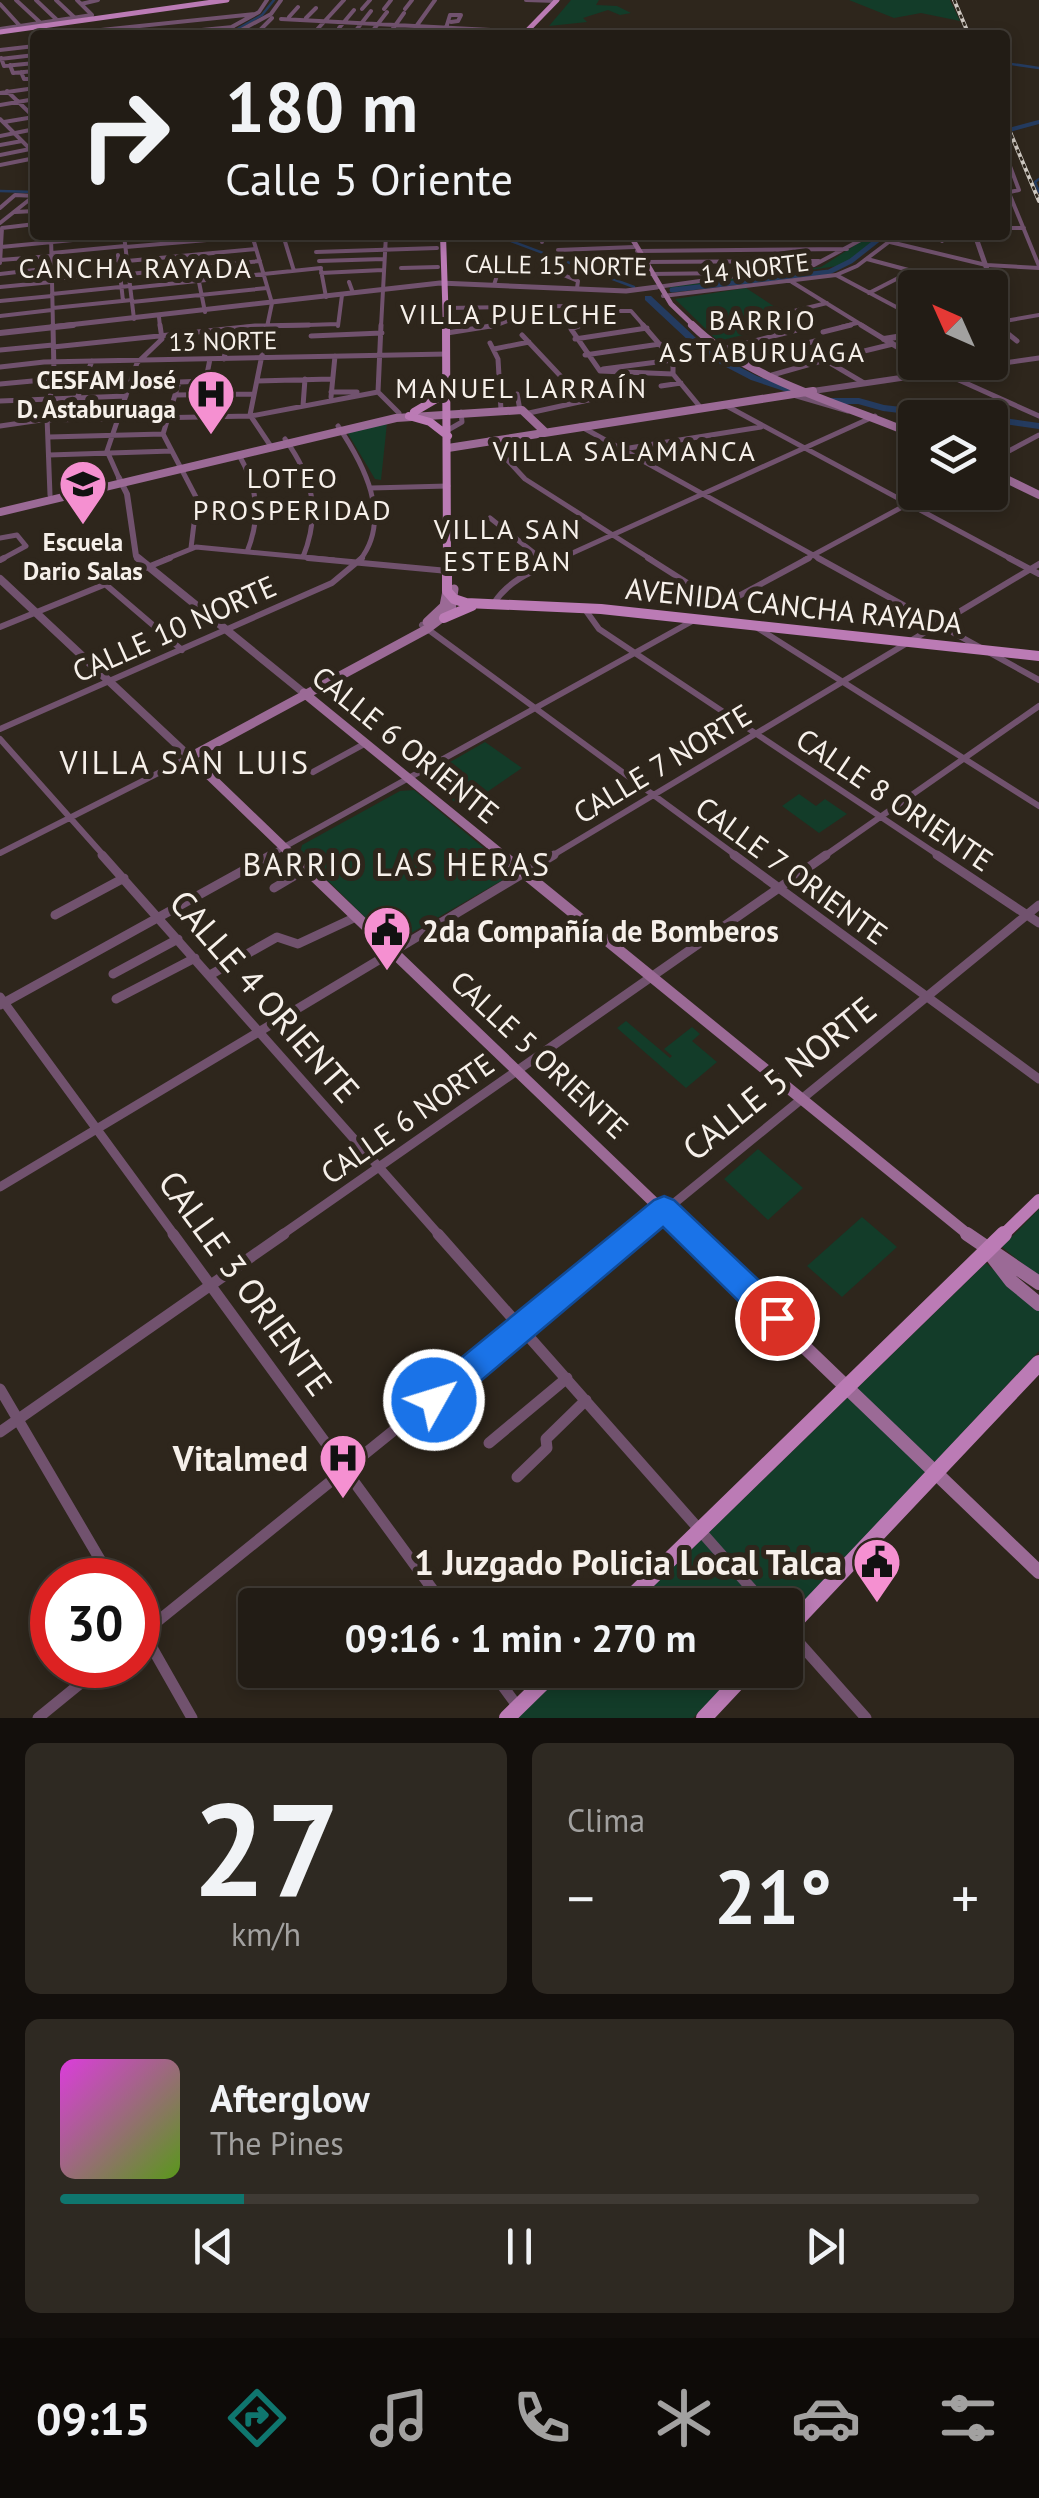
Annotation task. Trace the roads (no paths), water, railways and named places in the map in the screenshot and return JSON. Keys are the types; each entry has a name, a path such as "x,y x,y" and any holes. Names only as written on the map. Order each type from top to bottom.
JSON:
{"main road":[{"path":"0,29 227,0"},
{"path":"531,30 559,0"},
{"path":"439,240 438,267 443,283"},
{"path":"440,240 447,333 451,590 440,617"},
{"path":"633,243 663,296 719,350 898,427"},
{"path":"0,509 50,494 411,414 448,392"},
{"path":"448,448 809,392"},
{"path":"339,429 399,413 501,410 524,411 544,431"},
{"path":"411,414 448,433"},
{"path":"184,466 239,456 270,445"},
{"path":"0,509 120,480"},
{"path":"1008,480 1039,495"},
{"path":"451,590 483,603"},
{"path":"440,617 451,590"},
{"name":"AVENIDA CANCHA RAYADA","path":"451,590 483,603 583,607 1039,656"},
{"path":"190,757 440,617 483,603"},
{"name":"CALLE 6 ORIENTE","path":"304,693 987,1250 1039,1283"},
{"name":"CALLE 5 ORIENTE","path":"190,757 1039,1572"},
{"path":"641,1588 1039,1200"},
{"name":"CALLE 6 ORIENTE","path":"987,1250 1010,1280 1039,1304"},
{"path":"803,1611 1036,1371"},
{"path":"517,1714 540,1688"},
{"path":"704,1718 732,1688"}],"street":[{"path":"7,0 1,4 20,26"},
{"path":"16,0 45,30"},
{"path":"36,0 56,20"},
{"path":"56,0 75,18"},
{"path":"79,2 98,0"},
{"path":"226,30 255,14 267,0"},
{"path":"242,30 264,18 281,0"},
{"path":"297,30 323,0"},
{"path":"317,30 344,0"},
{"path":"362,9 370,0"},
{"path":"374,30 391,0"},
{"path":"392,30 412,0"},
{"path":"414,30 435,0"},
{"path":"526,0 559,0"},
{"path":"0,29 92,15 79,2"},
{"path":"278,30 301,4"},
{"path":"338,30 354,10"},
{"path":"356,30 371,11"},
{"path":"101,30 255,14"},
{"path":"264,18 418,25 441,30"},
{"path":"260,30 272,18"},
{"path":"144,19 150,30"},
{"path":"447,30 451,22"},
{"path":"197,30 233,26"},
{"path":"451,30 473,26 500,30"},
{"path":"0,50 30,47"},
{"path":"1,58 30,55"},
{"path":"1,58 13,72 30,71"},
{"path":"7,65 30,63"},
{"path":"21,72 30,83"},
{"path":"0,93 30,86"},
{"path":"7,92 30,113"},
{"path":"0,104 30,100"},
{"path":"3,123 30,118"},
{"path":"3,123 30,149"},
{"path":"0,136 30,130"},
{"path":"0,146 22,141"},
{"path":"0,155 30,149"},
{"path":"0,170 30,158"},
{"path":"24,161 30,166"},
{"path":"890,242 986,265 1039,267 1010,193 1018,186 1010,166"},
{"path":"0,208 14,196 30,196"},
{"path":"0,223 30,199"},
{"path":"14,212 30,211"},
{"path":"30,225 2,228 0,262 182,240"},
{"path":"1010,228 1024,228"},
{"path":"1,247 41,240"},
{"path":"50,494 48,420 54,379 52,240"},
{"path":"120,240 124,301"},
{"path":"123,240 134,320"},
{"path":"190,240 205,312"},
{"path":"253,240 272,304 250,416 270,445"},
{"path":"285,240 294,271"},
{"path":"315,240 326,297"},
{"path":"378,392 386,240"},
{"path":"558,250 704,240"},
{"path":"777,240 789,269"},
{"path":"819,240 824,250"},
{"path":"615,268 828,260 863,240"},
{"name":"14 NORTE","path":"663,296 836,275 892,240"},
{"path":"977,240 987,270"},
{"path":"569,241 572,250"},
{"path":"633,243 847,249"},
{"path":"316,252 437,248"},
{"path":"0,274 256,249"},
{"path":"0,302 384,259"},
{"path":"867,259 908,270"},
{"name":"CALLE 15 NORTE","path":"0,333 443,283 626,291 828,260"},
{"path":"0,287 260,261"},
{"path":"494,285 500,266"},
{"path":"401,268 438,267"},
{"path":"321,268 383,270"},
{"path":"542,286 549,268 578,281 577,288"},
{"path":"650,274 764,272"},
{"path":"836,275 898,308"},
{"path":"869,293 898,278"},
{"path":"349,282 353,294"},
{"path":"792,282 898,347"},
{"path":"0,316 268,288"},
{"path":"337,335 342,295"},
{"path":"794,311 826,303"},
{"path":"446,308 569,306"},
{"path":"447,333 483,330 543,307"},
{"path":"674,374 615,374 600,370 575,339 572,327 627,310 674,360 674,374 701,408"},
{"path":"1008,320 1039,316"},
{"path":"159,317 162,336"},
{"path":"824,332 858,322"},
{"path":"306,357 314,324"},
{"path":"0,350 268,325 338,324"},
{"path":"575,339 647,328"},
{"path":"719,350 797,330"},
{"path":"311,336 382,333"},
{"path":"522,334 584,401"},
{"path":"1008,334 1017,341"},
{"path":"107,454 139,361 162,336"},
{"path":"884,338 898,336"},
{"path":"224,359 228,338"},
{"path":"740,362 815,341"},
{"path":"501,410 498,359 492,346 528,342"},
{"path":"586,355 660,344"},
{"path":"856,353 892,344"},
{"name":"13 NORTE","path":"0,367 54,362 447,354"},
{"path":"332,400 336,356"},
{"path":"1008,362 1039,358"},
{"path":"203,394 210,359"},
{"path":"600,370 674,360"},
{"path":"772,375 825,360 864,384"},
{"path":"78,396 92,361"},
{"path":"0,384 54,379"},
{"path":"303,406 305,379"},
{"path":"257,381 331,379"},
{"path":"809,392 898,379"},
{"path":"959,380 1039,416"},
{"path":"130,384 206,381"},
{"path":"180,382 163,434 184,466 199,505 191,548"},
{"path":"661,386 680,383"},
{"path":"332,392 378,392 399,413"},
{"path":"0,426 48,420 250,416 378,392"},
{"path":"175,395 254,394"},
{"path":"518,394 524,411 593,399"},
{"path":"793,394 824,406 872,415"},
{"path":"0,401 50,396 126,396"},
{"path":"723,404 898,499"},
{"path":"448,433 462,421 461,412"},
{"path":"483,603 510,583 548,564 872,415"},
{"path":"580,426 1039,680"},
{"path":"594,459 764,426"},
{"path":"339,429 362,463 372,488 373,524 362,563"},
{"path":"49,437 163,434"},
{"path":"1008,451 1039,435"},
{"path":"489,440 518,474 722,606"},
{"path":"287,441 309,475 316,503 313,533 304,557"},
{"path":"49,455 172,451"},
{"name":"CALLE 6 ORIENTE","path":"107,454 128,496 132,548 148,566 304,693"},
{"path":"239,456 253,482 258,504 256,528 247,552"},
{"path":"372,488 448,486"},
{"path":"722,606 898,509"},
{"path":"919,510 1039,574"},
{"path":"490,518 548,564"},
{"path":"0,538 17,535 26,546 0,560"},
{"path":"0,627 191,548 362,563 451,590"},
{"name":"CALLE 10 NORTE","path":"0,729 332,583 362,563"},
{"name":"CALLE 7 NORTE","path":"0,1188 840,680 1039,564"},
{"name":"CALLE 5 ORIENTE","path":"0,579 190,757"},
{"path":"105,584 182,650"},
{"path":"720,622 722,606"},
{"name":"CALLE 8 ORIENTE","path":"583,607 595,626 1039,923"},
{"path":"2,1002 285,850 696,619"},
{"path":"752,625 1039,806"},
{"name":"CALLE 7 ORIENTE","path":"425,627 1039,1079"},
{"name":"CALLE 6 NORTE","path":"0,1432 1039,706"},
{"name":"CALLE 4 ORIENTE","path":"0,740 751,1588"},
{"path":"313,772 366,743"},
{"path":"0,852 190,757"},
{"path":"274,888 306,869"},
{"path":"55,915 124,878"},
{"name":"CALLE 5 NORTE","path":"160,1615 346,1472 1039,905"},
{"path":"210,975 276,937 298,944 356,917"},
{"path":"113,974 178,940"},
{"path":"116,999 195,958"},
{"name":"CALLE 3 ORIENTE","path":"2,1002 431,1588"},
{"path":"489,1443 567,1378"},
{"path":"0,1389 99,1558"},
{"path":"517,1477 547,1448 549,1434 586,1400"},
{"path":"803,1648 866,1718"},
{"path":"160,1665 192,1718"},
{"path":"38,1718 75,1688"},
{"path":"502,1688 517,1714"}],"waterway":[{"path":"236,30 262,15 274,0"},
{"path":"1010,64 1039,68"},
{"path":"1010,130 1039,122"},
{"path":"1039,179 1035,182 1039,192"},
{"path":"0,191 30,192"},
{"path":"508,240 634,287"},
{"path":"672,290 829,272 878,240"},
{"path":"648,298 708,354 754,378 799,393"},
{"path":"820,401 859,401 898,410"},
{"path":"1008,422 1039,426"}],"railway":[{"path":"954,0 967,30"},
{"path":"1010,132 1039,201"}],"place":[{"name":"CESFAM José D. Astaburuaga","path":"211,436"},
{"name":"Escuela Dario Salas","path":"83,526"},
{"name":"2da Compañía de Bomberos","path":"387,972"},
{"name":"Vitalmed","path":"343,1500"},
{"name":"1 Juzgado Policia Local Talca","path":"877,1604"}],"district":[{"name":"CANCHA RAYADA","path":"136,267"},
{"name":"VILLA PUELCHE","path":"510,313"},
{"name":"BARRIO ASTABURUAGA","path":"763,335"},
{"name":"MANUEL LARRAÍN","path":"522,387"},
{"name":"VILLA SALAMANCA","path":"625,450"},
{"name":"LOTEO PROSPERIDAD","path":"293,493"},
{"name":"VILLA SAN ESTEBAN","path":"508,544"},
{"name":"VILLA SAN LUIS","path":"185,762"},
{"name":"BARRIO LAS HERAS","path":"397,864"}]}
